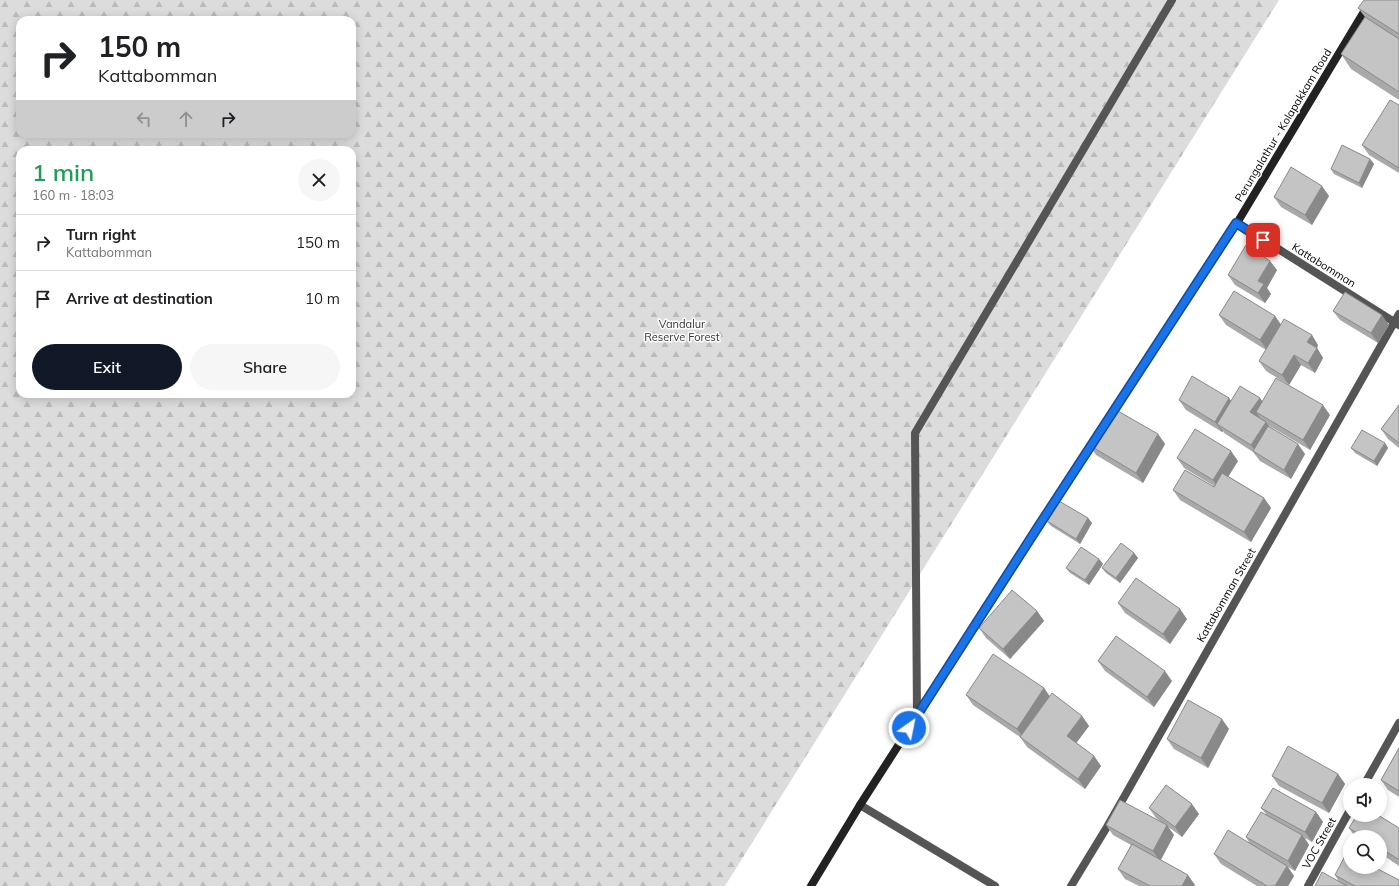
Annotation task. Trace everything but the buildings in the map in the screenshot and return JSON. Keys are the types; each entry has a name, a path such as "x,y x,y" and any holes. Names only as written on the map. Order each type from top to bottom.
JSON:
{"main road":[{"name":"Perungalathur - Kolapakkam Road","path":"811,886 860,805 917,716 1103,426 1236,223 1370,0"}],"street":[{"path":"917,716 915,433 1172,0"},
{"name":"Kattabomman","path":"1236,223 1397,324"},
{"name":"Kattabomman Street","path":"1071,886 1107,827 1397,324 1399,314"},
{"path":"1368,778 1399,723"},
{"path":"860,805 994,886"},
{"name":"VOC Street","path":"1308,886 1343,822"}],"green space":[{"name":"Vandalur Reserve Forest","path":"0,0 1279,0 725,886 0,886"}],"route":[{"path":"909,728 1236,223 1263,240"}]}
